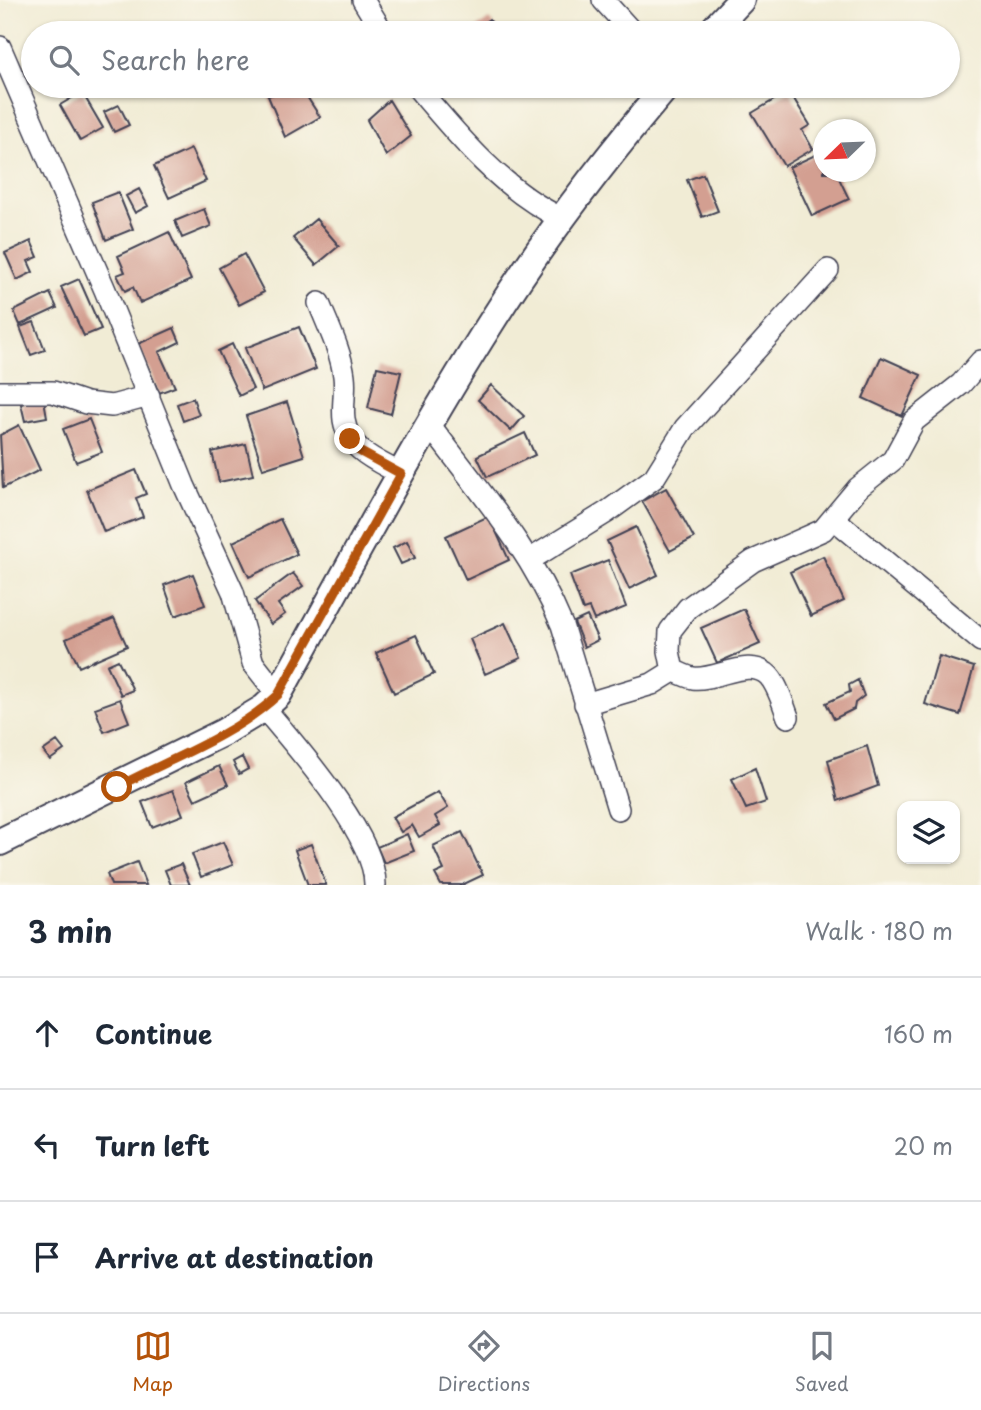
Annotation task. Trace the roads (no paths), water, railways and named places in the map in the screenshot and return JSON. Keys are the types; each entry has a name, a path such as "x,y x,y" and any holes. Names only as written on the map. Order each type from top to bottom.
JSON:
{"street":[{"path":"363,0 376,21"},
{"path":"603,0 622,21"},
{"path":"721,21 741,0"},
{"path":"0,47 21,96"},
{"path":"22,98 233,592 253,663 271,701 346,814 370,860 375,885"},
{"path":"427,98 485,162 538,207 563,219"},
{"path":"0,842 141,775 271,701 493,319 617,145 657,98"},
{"path":"531,559 607,512 654,478 685,428 828,270"},
{"path":"319,303 340,357 344,376 344,420 350,439 359,451 401,474"},
{"path":"673,670 669,651 670,631 688,608 753,561 812,537 833,518 858,488 893,460 914,422 961,384 981,361"},
{"path":"0,392 53,392 86,403 112,406 149,396"},
{"path":"429,425 531,559 562,625 618,809"},
{"path":"833,518 981,641"},
{"path":"585,704 653,684 673,670"},
{"path":"673,670 692,678 709,678 733,670 759,670 769,676 788,717"}]}
